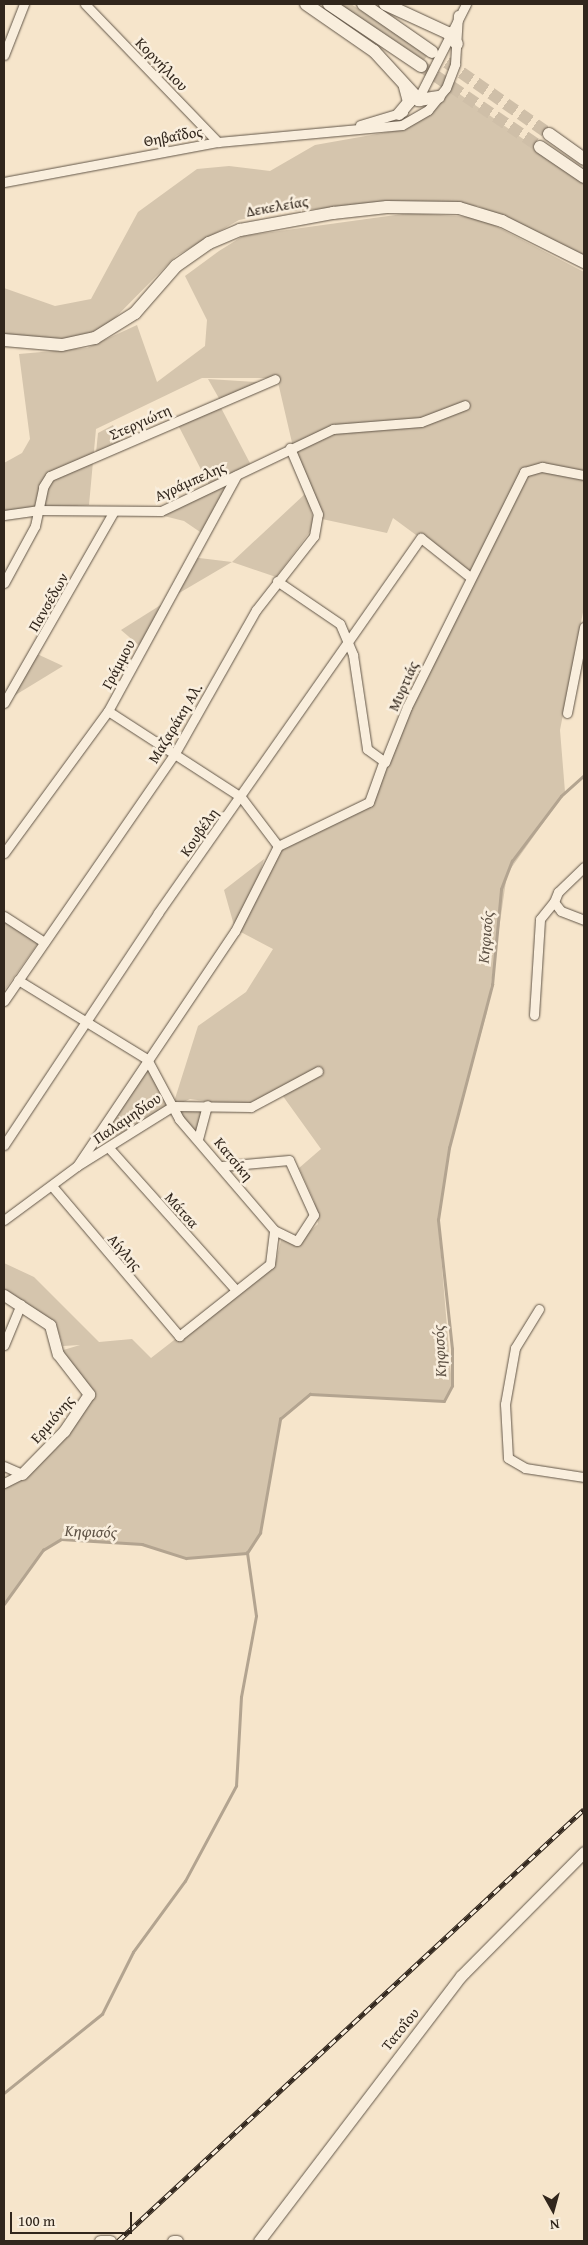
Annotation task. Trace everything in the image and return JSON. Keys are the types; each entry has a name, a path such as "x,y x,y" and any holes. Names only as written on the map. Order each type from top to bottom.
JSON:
{"main road":[{"path":"306,4 374,51 419,100 439,97"},
{"path":"329,4 421,66"},
{"path":"363,4 432,52"},
{"path":"385,4 448,33 457,44"},
{"path":"399,114 409,102 404,85"},
{"path":"549,134 582,158"},
{"path":"540,147 584,177"},
{"name":"Δεκελείας","path":"4,340 62,345 95,338 134,313 176,266 209,244 240,230 333,213 387,207 459,208 502,221 584,262"}],"street":[{"path":"4,55 24,4"},
{"name":"Κορνήλιου","path":"85,4 218,142"},
{"path":"419,100 448,33 466,4"},
{"name":"Θηβαΐδος","path":"4,182 218,142 348,128 402,125 428,110 439,97 451,75 457,44 458,15"},
{"name":"Θηβαΐδος","path":"348,128 399,114 419,100"},
{"name":"Στεργιώτη","path":"4,583 29,538 50,476 276,379"},
{"name":"Αγράμπελης","path":"4,515 38,510 113,513 170,508 318,435 369,425 421,422 465,405"},
{"name":"Μαζαράκη Αλ.","path":"4,1001 175,753 278,581 314,536 319,520 290,448"},
{"name":"Μυρτιάς","path":"278,846 369,802 383,763 470,577 524,472 542,467 584,475"},
{"name":"Γράμμου","path":"4,853 108,711 236,476"},
{"name":"Πανσέδων","path":"4,703 113,513"},
{"name":"Κουβέλη","path":"4,1145 241,797 421,538 470,577"},
{"path":"278,581 328,611 349,641 368,749 383,763"},
{"path":"567,713 584,627"},
{"path":"77,1166 239,924 278,846 241,797 108,711"},
{"path":"534,1015 540,919 554,902 558,892 584,867"},
{"path":"554,902 561,911 584,920"},
{"path":"4,916 44,942"},
{"path":"18,980 86,1024 147,1059"},
{"name":"Παλαμηδίου","path":"4,1220 77,1166 109,1148 173,1106 147,1059"},
{"path":"173,1106 251,1107 318,1071"},
{"path":"198,1140 207,1105"},
{"name":"Κατσίκη","path":"173,1106 198,1140 222,1166 274,1230"},
{"name":"Μάτσα","path":"109,1148 235,1289"},
{"path":"222,1166 283,1159 293,1163 314,1215 297,1241 274,1230 273,1260 235,1289"},
{"name":"Αίγλης","path":"52,1186 179,1336 235,1289"},
{"name":"Ερμιόνης","path":"4,1295 21,1304 54,1331 58,1354 89,1394 64,1431 22,1474"},
{"path":"4,1345 21,1304"},
{"path":"539,1309 515,1348 505,1404 508,1458 525,1468 584,1477"},
{"path":"4,1466 22,1474"},
{"path":"4,1482 22,1474"},
{"name":"Τατοΐου","path":"259,2241 461,1976 584,1852"},
{"path":"100,2241 110,2241"}],"shaded area":[{"path":"340,4 351,4 428,55 424,60"},
{"path":"451,88 584,182 584,257 478,206 388,203 279,212 239,220 176,256 107,326 80,337 44,340 4,336 4,288 55,306 91,299 138,212 197,169 229,166 270,171 315,145 405,129 430,114"},
{"path":"410,213 471,217 490,223 584,272 584,607 560,730 565,792 507,874 487,1012 449,1148 438,1220 452,1386 444,1401 310,1394 280,1419 260,1533 247,1553 186,1558 142,1544 61,1539 43,1550 4,1604 4,1484 63,1437 93,1397 60,1351 80,1345 63,1346 56,1324 4,1289 4,1263 34,1277 99,1342 132,1339 151,1358 276,1261 281,1240 298,1242 318,1224 314,1201 299,1168 321,1149 280,1092 240,1106 190,1099 175,1106 206,1107 197,1138 173,1106 87,1151 147,1059 173,1105 198,1026 246,992 273,949 235,929 224,890 264,859 255,889 279,851 370,805 469,574 393,518 387,533 322,519 293,447 277,378 202,378 96,429 89,505 4,511 4,463 22,453 30,439 19,354 87,348 137,325 157,382 205,346 207,320 185,276 219,251 243,236"},
{"path":"208,379 258,382 221,402"},
{"path":"219,404 252,467 235,476 203,534 184,521 152,513 210,487 177,423"},
{"path":"113,425 120,442 96,453 98,433"},
{"path":"306,493 315,525 276,577 232,562"},
{"path":"191,557 232,562 169,599"},
{"path":"167,601 142,648 121,630"},
{"path":"35,653 63,666 4,702"},
{"path":"4,918 39,942 4,991"}],"waterway":[{"name":"Κηφισός","path":"4,1604 43,1550 61,1539 142,1544 186,1558 247,1553 260,1533 280,1419 310,1394 444,1401 452,1386 452,1349 438,1220 449,1148 492,985 501,889 512,861 561,796 584,775"},
{"path":"4,2093 102,2014 133,1952 185,1881 236,1786 241,1697 256,1616 247,1553"}],"tunnel":[{"path":"432,52 549,134"},
{"path":"421,66 540,147"}],"railway":[{"path":"118,2241 584,1809"}]}
